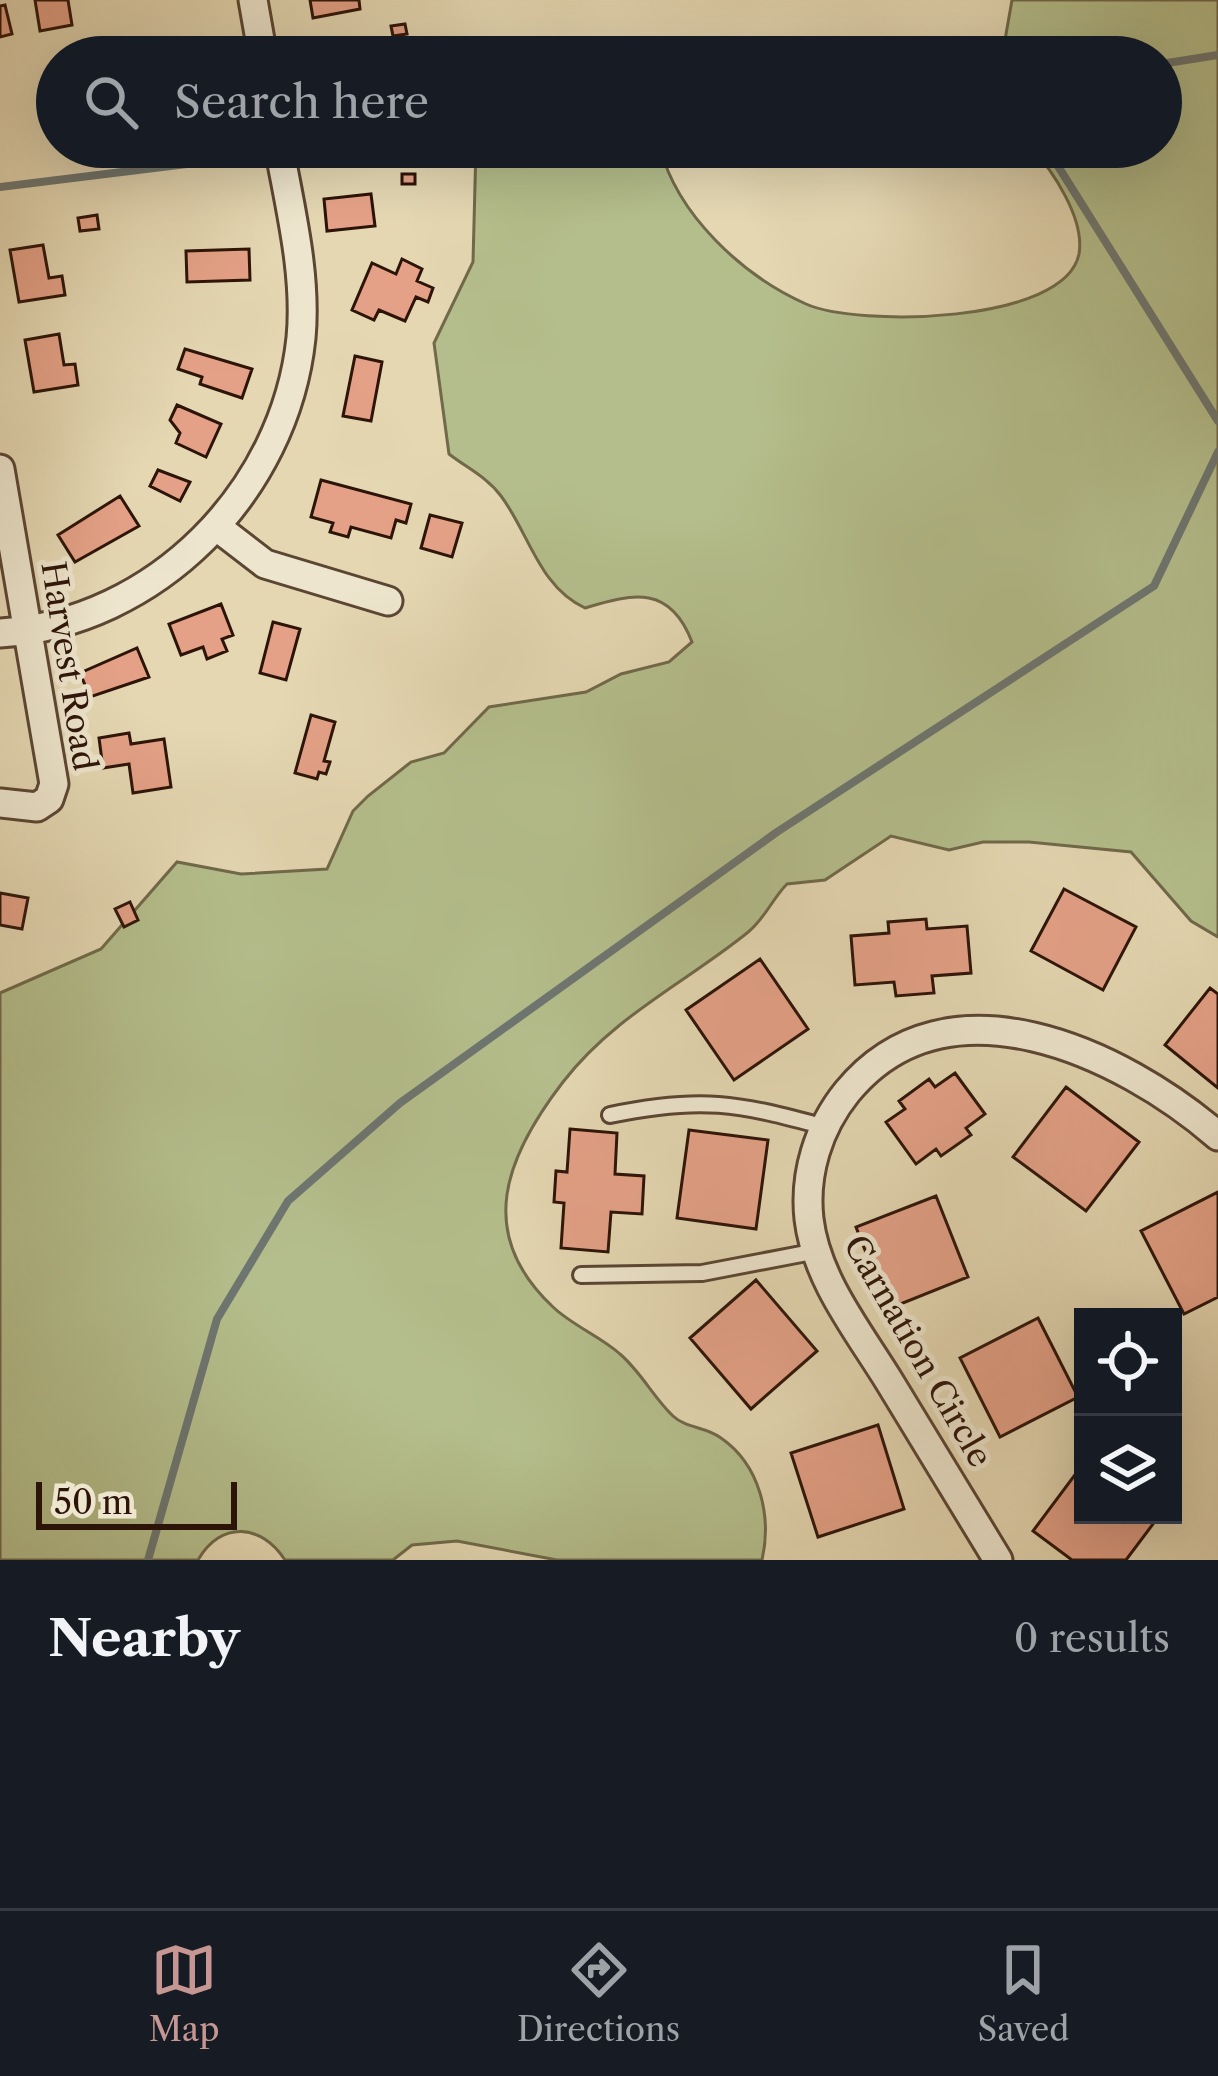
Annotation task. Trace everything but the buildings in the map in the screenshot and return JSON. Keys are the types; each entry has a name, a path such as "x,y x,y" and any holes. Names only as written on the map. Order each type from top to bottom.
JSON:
{"street":[{"path":"253,0 259,36"},
{"path":"13,633 123,598 174,566 217,527 256,472 279,428 299,349 300,285 283,168"},
{"name":"Harvest Road","path":"0,469 13,633 54,784 46,802 33,808 0,803"},
{"path":"217,527 265,564 388,601"},
{"name":"Carnation Circle","path":"998,1560 834,1290 817,1251 808,1194 825,1127 862,1076 899,1048 944,1033 990,1030 1054,1042 1120,1068 1179,1104 1218,1136"}],"lane":[{"path":"610,1115 682,1100 761,1109 825,1127"},
{"path":"581,1275 702,1273 817,1251"}],"green space":[{"path":"1012,0 1218,0 1218,937 1191,921 1131,852 1029,842 983,842 949,850 891,836 825,880 787,884 753,927 627,1019 563,1082 526,1138 514,1166 506,1223 513,1251 528,1279 553,1307 620,1354 673,1416 721,1438 745,1462 764,1509 762,1560 557,1560 457,1541 412,1545 393,1560 285,1560 265,1539 242,1532 218,1538 198,1560 0,1560 0,993 101,949 177,862 241,874 327,869 353,811 368,796 411,762 444,753 489,707 586,692 621,674 669,662 692,642 673,611 661,602 635,597 585,608 569,599 546,573 495,489 449,454 434,343 473,262 475,168 668,168 681,196 716,240 759,277 806,304 868,316 911,317 1000,307 1038,295 1065,277 1079,254 1072,211 1048,168 1182,168 1182,36 1006,36"}],"waterway":[{"path":"1182,61 1218,55"},
{"path":"0,187 155,168"},
{"path":"1059,168 1218,421"},
{"path":"148,1560 217,1319 288,1201 400,1103 777,832 1154,586 1218,452"}]}
